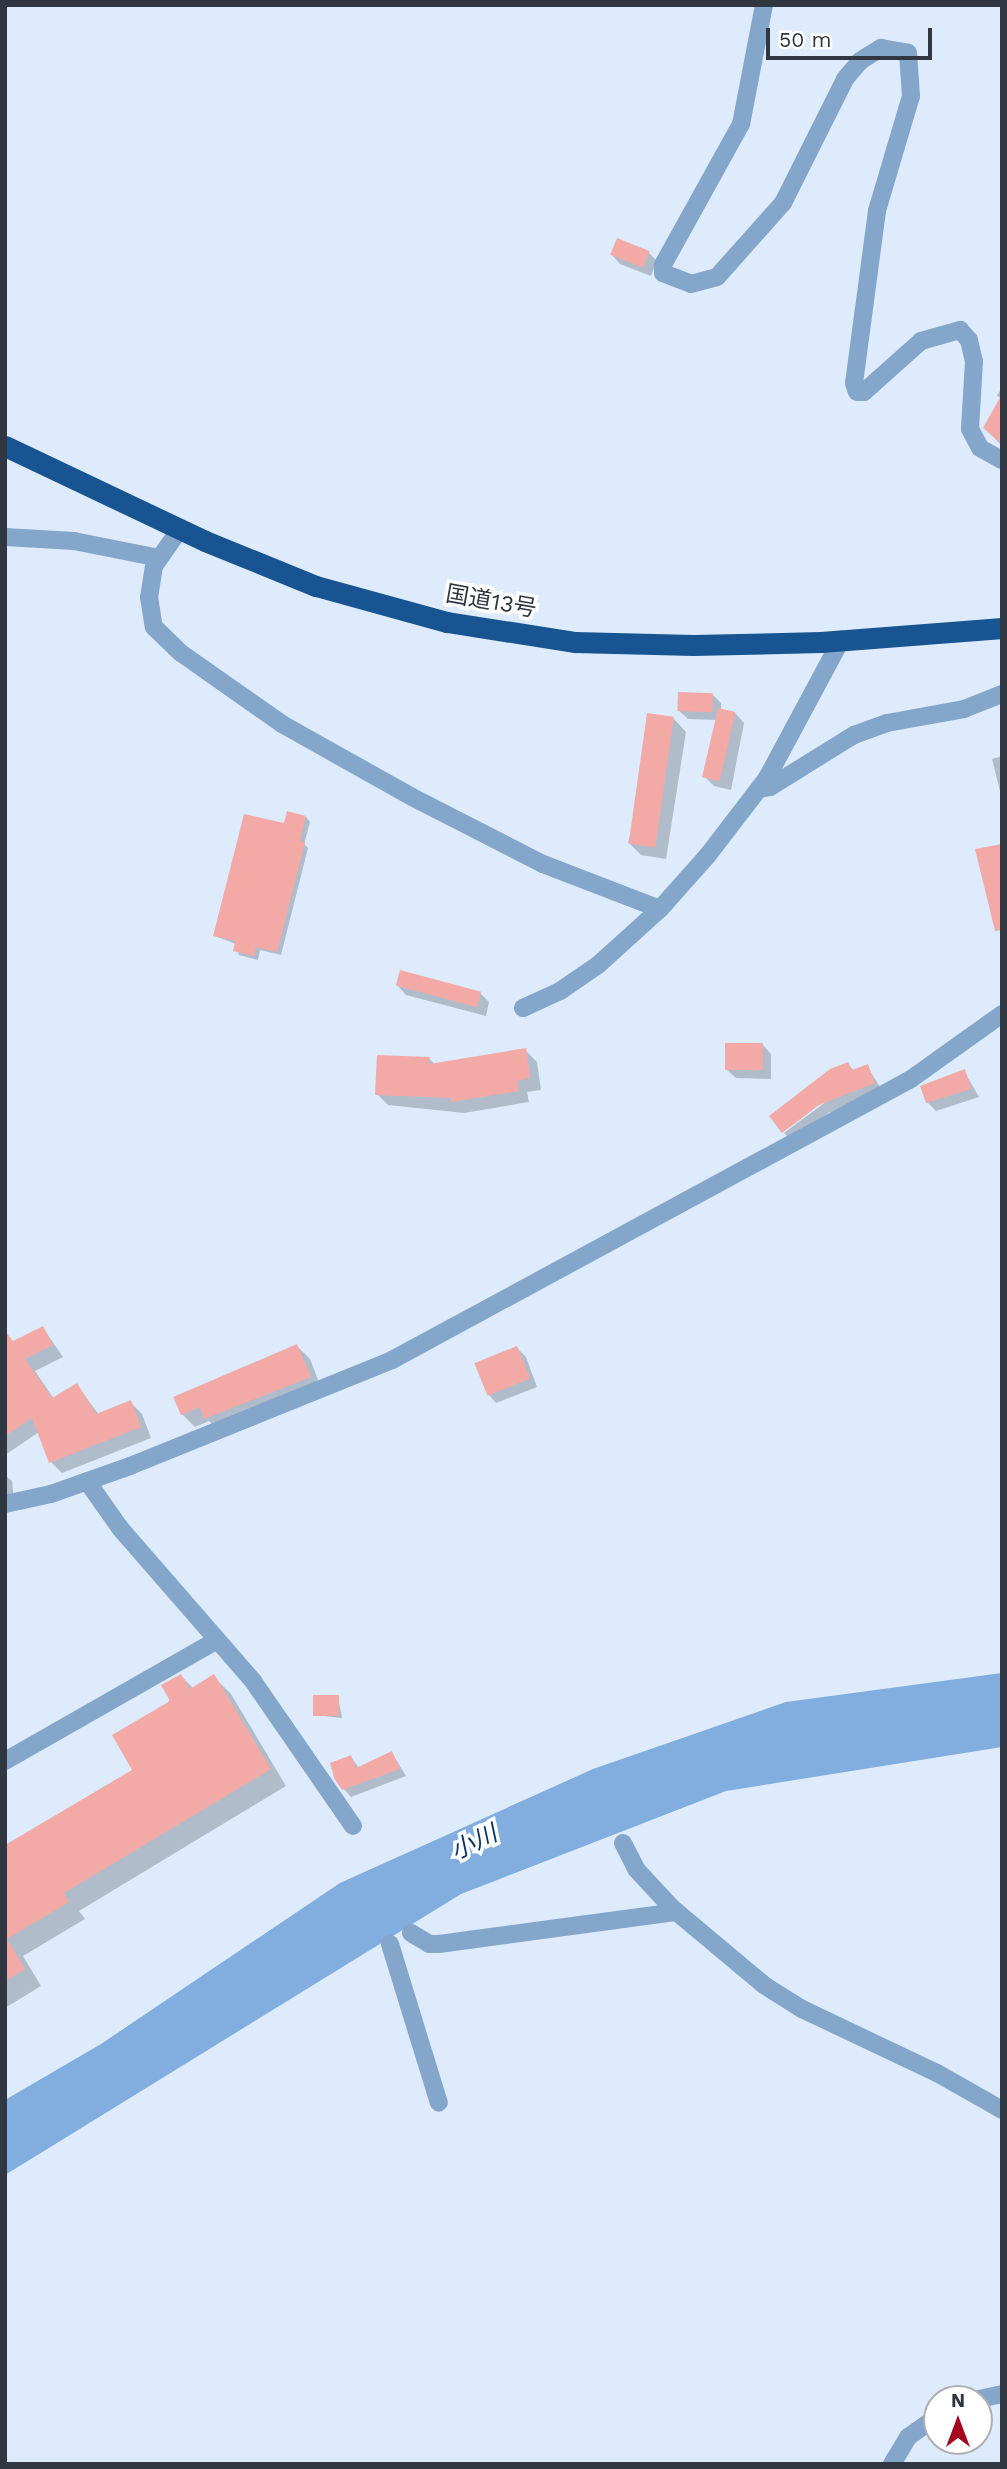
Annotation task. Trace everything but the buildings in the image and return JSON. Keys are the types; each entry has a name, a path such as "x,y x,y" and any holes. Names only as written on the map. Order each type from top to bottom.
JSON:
{"highway":[{"name":"国道13号","path":"5,446 180,529 316,586 447,622 575,642 693,645 841,640 1002,628"}],"street":[{"path":"764,5 741,124 663,265 663,273 691,284 718,277 783,203 845,79 860,61 881,48 908,53 911,96 877,211 854,383 857,392 863,392 921,341 960,330 969,340 974,361 970,429 980,448 1002,460"},
{"path":"180,529 159,558 149,597 154,626 181,653 259,708 412,797 543,864 660,909"},
{"path":"5,537 74,541 159,558"},
{"path":"523,1008 560,991 598,965 660,909 759,789 841,640"},
{"path":"759,789 770,788 821,754 876,727 943,714 1002,694"},
{"path":"5,1504 87,1481 392,1360 911,1079 1002,1014"},
{"path":"87,1481 120,1528 253,1681 353,1826"},
{"path":"5,1761 217,1640"},
{"path":"623,1843 636,1869 677,1912 764,1985 802,2010 937,2073 1002,2110"},
{"path":"411,1933 429,1944 439,1944 677,1912"},
{"path":"390,1944 439,2103"},
{"path":"892,2464 908,2437 923,2427"}],"water":[{"name":"小川","path":"1002,1673 1002,1747 726,1791 461,1894 5,2175 5,2100 101,2044 340,1883 593,1769 786,1702"}]}
